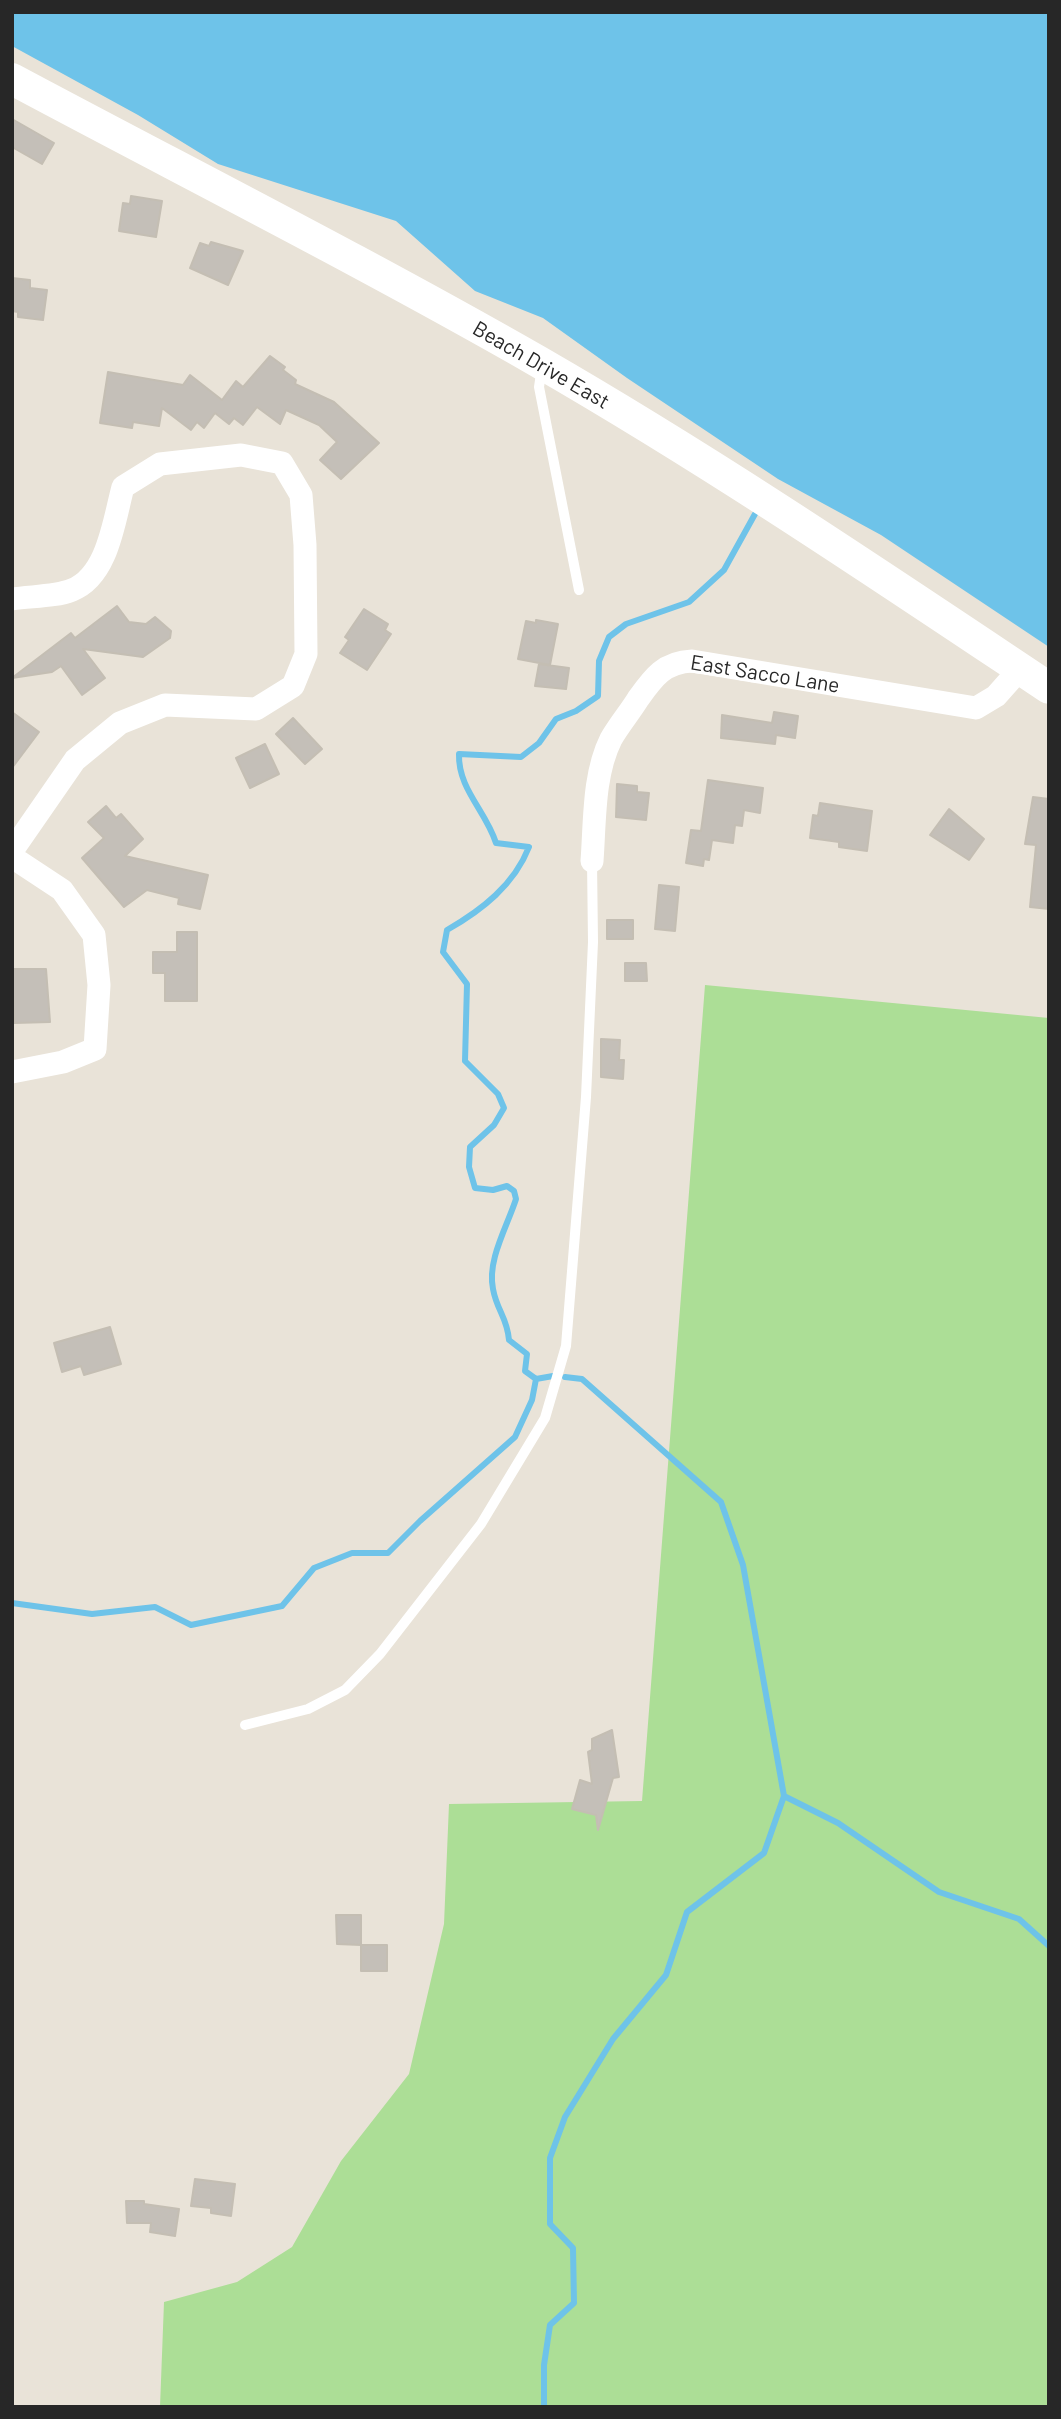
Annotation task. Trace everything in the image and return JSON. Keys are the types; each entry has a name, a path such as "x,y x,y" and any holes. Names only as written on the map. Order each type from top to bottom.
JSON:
{"main road":[{"name":"Beach Drive East","path":"12,79 542,364 734,481 1049,688"}],"street":[{"path":"12,599 69,592 88,582 106,551 123,487 160,464 241,455 282,463 300,495 305,545 306,654 293,686 256,709 166,705 120,723 75,760 12,851"},
{"name":"East Sacco Lane","path":"592,861 596,804 606,753 612,738 653,677 667,666 692,661 976,708 996,696 1020,669"},
{"path":"12,857 62,890 94,935 99,985 95,1049 63,1062 12,1072"}],"lane":[{"path":"542,364 539,387 579,590"},
{"path":"245,1725 308,1709 345,1690 380,1654 481,1524 545,1418 566,1346 586,1097 593,942 592,861"}],"green space":[{"path":"705,985 1049,1018 1049,2407 160,2407 164,2302 237,2282 292,2247 341,2161 409,2074 444,1924 449,1804 642,1801"}],"water":[{"path":"12,12 1049,12 1049,647 881,535 778,479 543,318 475,291 396,221 218,164 138,115 12,46"}],"building":[{"path":"12,119 54,143 42,164 12,147"},
{"path":"131,196 162,201 156,237 119,231 123,203 130,204"},
{"path":"211,242 243,251 228,285 190,268 200,243 209,246"},
{"path":"12,278 30,280 30,288 47,290 43,320 18,317 18,312 12,311"},
{"path":"270,356 285,367 283,370 296,380 295,384 334,402 379,443 341,479 320,460 337,442 319,425 286,410 280,424 257,407 243,425 234,418 229,424 215,413 204,428 197,422 191,430 162,408 159,426 133,422 132,428 100,423 108,372 183,385 190,375 222,400 236,381 243,387"},
{"path":"117,606 129,622 146,624 155,617 171,631 170,638 143,657 83,649 105,678 82,695 61,666 52,672 12,678 71,633 75,638"},
{"path":"364,609 388,624 385,630 391,634 367,670 340,653 349,640 345,637"},
{"path":"536,620 558,624 550,665 518,659 526,621 536,623"},
{"path":"539,664 569,668 566,689 535,686"},
{"path":"12,712 39,732 12,768"},
{"path":"774,712 798,716 795,738 776,735 775,744 721,738 722,715 772,723"},
{"path":"293,718 322,749 305,764 276,734"},
{"path":"265,744 279,774 250,788 236,758"},
{"path":"708,780 763,788 760,813 744,810 742,826 735,825 733,843 712,840 709,860 704,859 703,866 686,863 691,830 701,831"},
{"path":"617,784 637,786 637,792 649,793 646,820 616,817"},
{"path":"1033,797 1049,799 1049,909 1030,907 1036,845 1025,844"},
{"path":"820,803 872,811 867,851 839,847 839,842 810,838 813,815 818,816"},
{"path":"106,806 116,818 121,814 143,839 125,856 208,875 200,909 178,904 179,898 147,890 124,907 82,858 104,838 88,822"},
{"path":"949,809 984,839 969,860 930,835"},
{"path":"659,885 679,887 675,931 655,929"},
{"path":"607,920 633,920 633,939 607,939"},
{"path":"177,932 197,932 197,1001 165,1001 165,973 153,973 153,952 177,952"},
{"path":"625,963 646,963 647,981 625,981"},
{"path":"12,969 46,969 50,1022 14,1023"},
{"path":"601,1039 620,1040 619,1060 624,1060 623,1079 601,1077"},
{"path":"110,1327 121,1364 84,1375 81,1366 62,1372 54,1343"},
{"path":"612,1730 619,1777 613,1778 598,1830 596,1815 572,1809 580,1780 592,1784 588,1752 592,1750 592,1739"},
{"path":"336,1915 361,1915 361,1945 337,1944"},
{"path":"361,1945 387,1945 387,1971 361,1971"},
{"path":"195,2179 235,2184 231,2216 211,2213 211,2208 191,2206"},
{"path":"126,2201 144,2201 144,2204 179,2209 175,2236 150,2232 151,2223 127,2223"}],"waterway":[{"path":"553,1376 536,1379 525,1371 527,1354 509,1340 495,1297 492,1278 495,1255 516,1199 514,1191 507,1186 493,1190 475,1188 469,1167 470,1147 494,1125 504,1108 498,1094 465,1061 467,984 443,952 447,930 484,905 506,885 523,861 529,847 496,843 463,778 459,754 521,757 539,743 556,719 576,711 598,696 599,661 609,637 626,624 689,602 724,570 755,514"},
{"path":"544,2407 544,2365 550,2325 574,2303 573,2248 550,2224 550,2158 565,2117 613,2039 666,1975 687,1912 764,1853 784,1796 743,1565 721,1502 582,1379 565,1377"},
{"path":"12,1603 92,1614 155,1607 191,1625 282,1606 314,1568 352,1553 388,1553 515,1437 532,1400 536,1379"},
{"path":"784,1796 838,1823 939,1892 1019,1919 1049,1946"}]}
